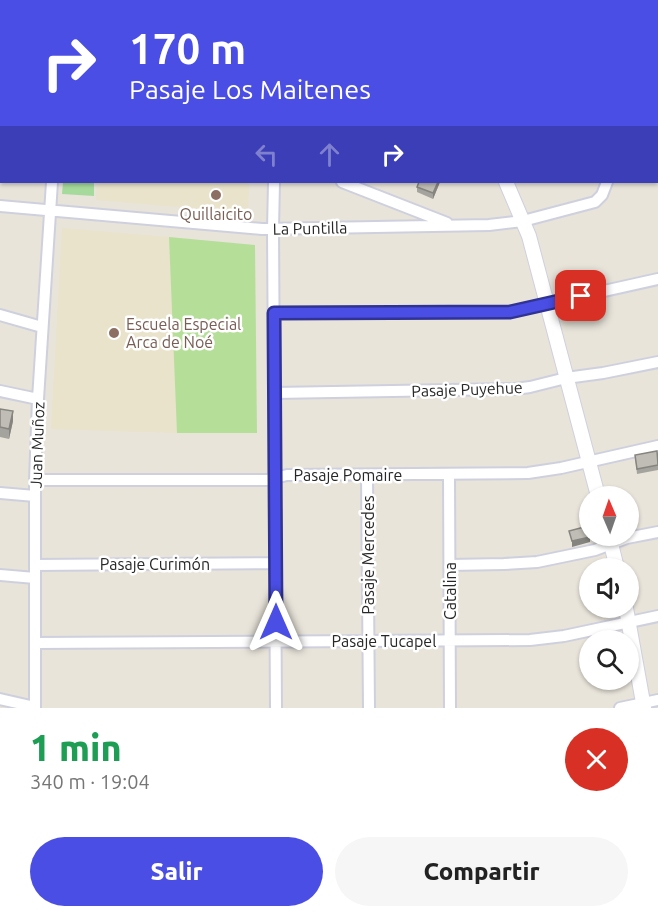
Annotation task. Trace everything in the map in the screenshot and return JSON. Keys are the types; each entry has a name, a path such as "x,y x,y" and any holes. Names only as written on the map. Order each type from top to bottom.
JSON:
{"street":[{"name":"Juan Muñoz","path":"35,708 35,480 52,183"},
{"path":"274,183 276,708"},
{"path":"345,183 453,226"},
{"path":"506,183 529,236 595,486"},
{"name":"La Puntilla","path":"0,206 262,229 489,225 523,221 595,202 602,195 607,183"},
{"path":"274,313 518,311 658,279"},
{"path":"0,315 42,327"},
{"name":"Pasaje Puyehue","path":"274,393 501,390 530,387 566,378 658,362"},
{"path":"0,391 38,399"},
{"name":"Pasaje Pomaire","path":"35,480 267,480 287,475 528,473 561,468 588,460 658,446"},
{"name":"Pasaje Mercedes","path":"367,475 369,708"},
{"name":"Catalina","path":"449,475 450,708"},
{"path":"0,493 35,496"},
{"path":"639,536 658,532"},
{"path":"450,565 529,563 595,550 601,546"},
{"name":"Pasaje Curimón","path":"35,565 275,563"},
{"path":"0,574 35,578"},
{"name":"Pasaje Tucapel","path":"35,643 548,639 658,616"},
{"path":"628,618 644,706"},
{"path":"0,699 35,708"},
{"path":"620,708 644,706 658,700"}],"shaded area":[{"path":"97,183 249,183 248,213 96,200"},
{"name":"Escuela Especial Arca de Noé","path":"62,228 169,237 177,433 51,429"}],"green space":[{"path":"63,183 94,183 94,196 62,194"},
{"path":"169,237 255,245 257,433 177,433"}],"building":[{"path":"419,183 438,183 433,193 417,187"},
{"path":"0,409 13,411 9,429 0,427"},
{"path":"657,451 658,465 637,469 635,455"},
{"path":"579,528 579,539 572,541 569,531"}],"place":[{"name":"Quillaicito","path":"216,195"},
{"name":"Escuela Especial Arca de Noé","path":"114,333"}],"route":[{"path":"276,622 274,313 493,313 524,310 581,296"}]}
